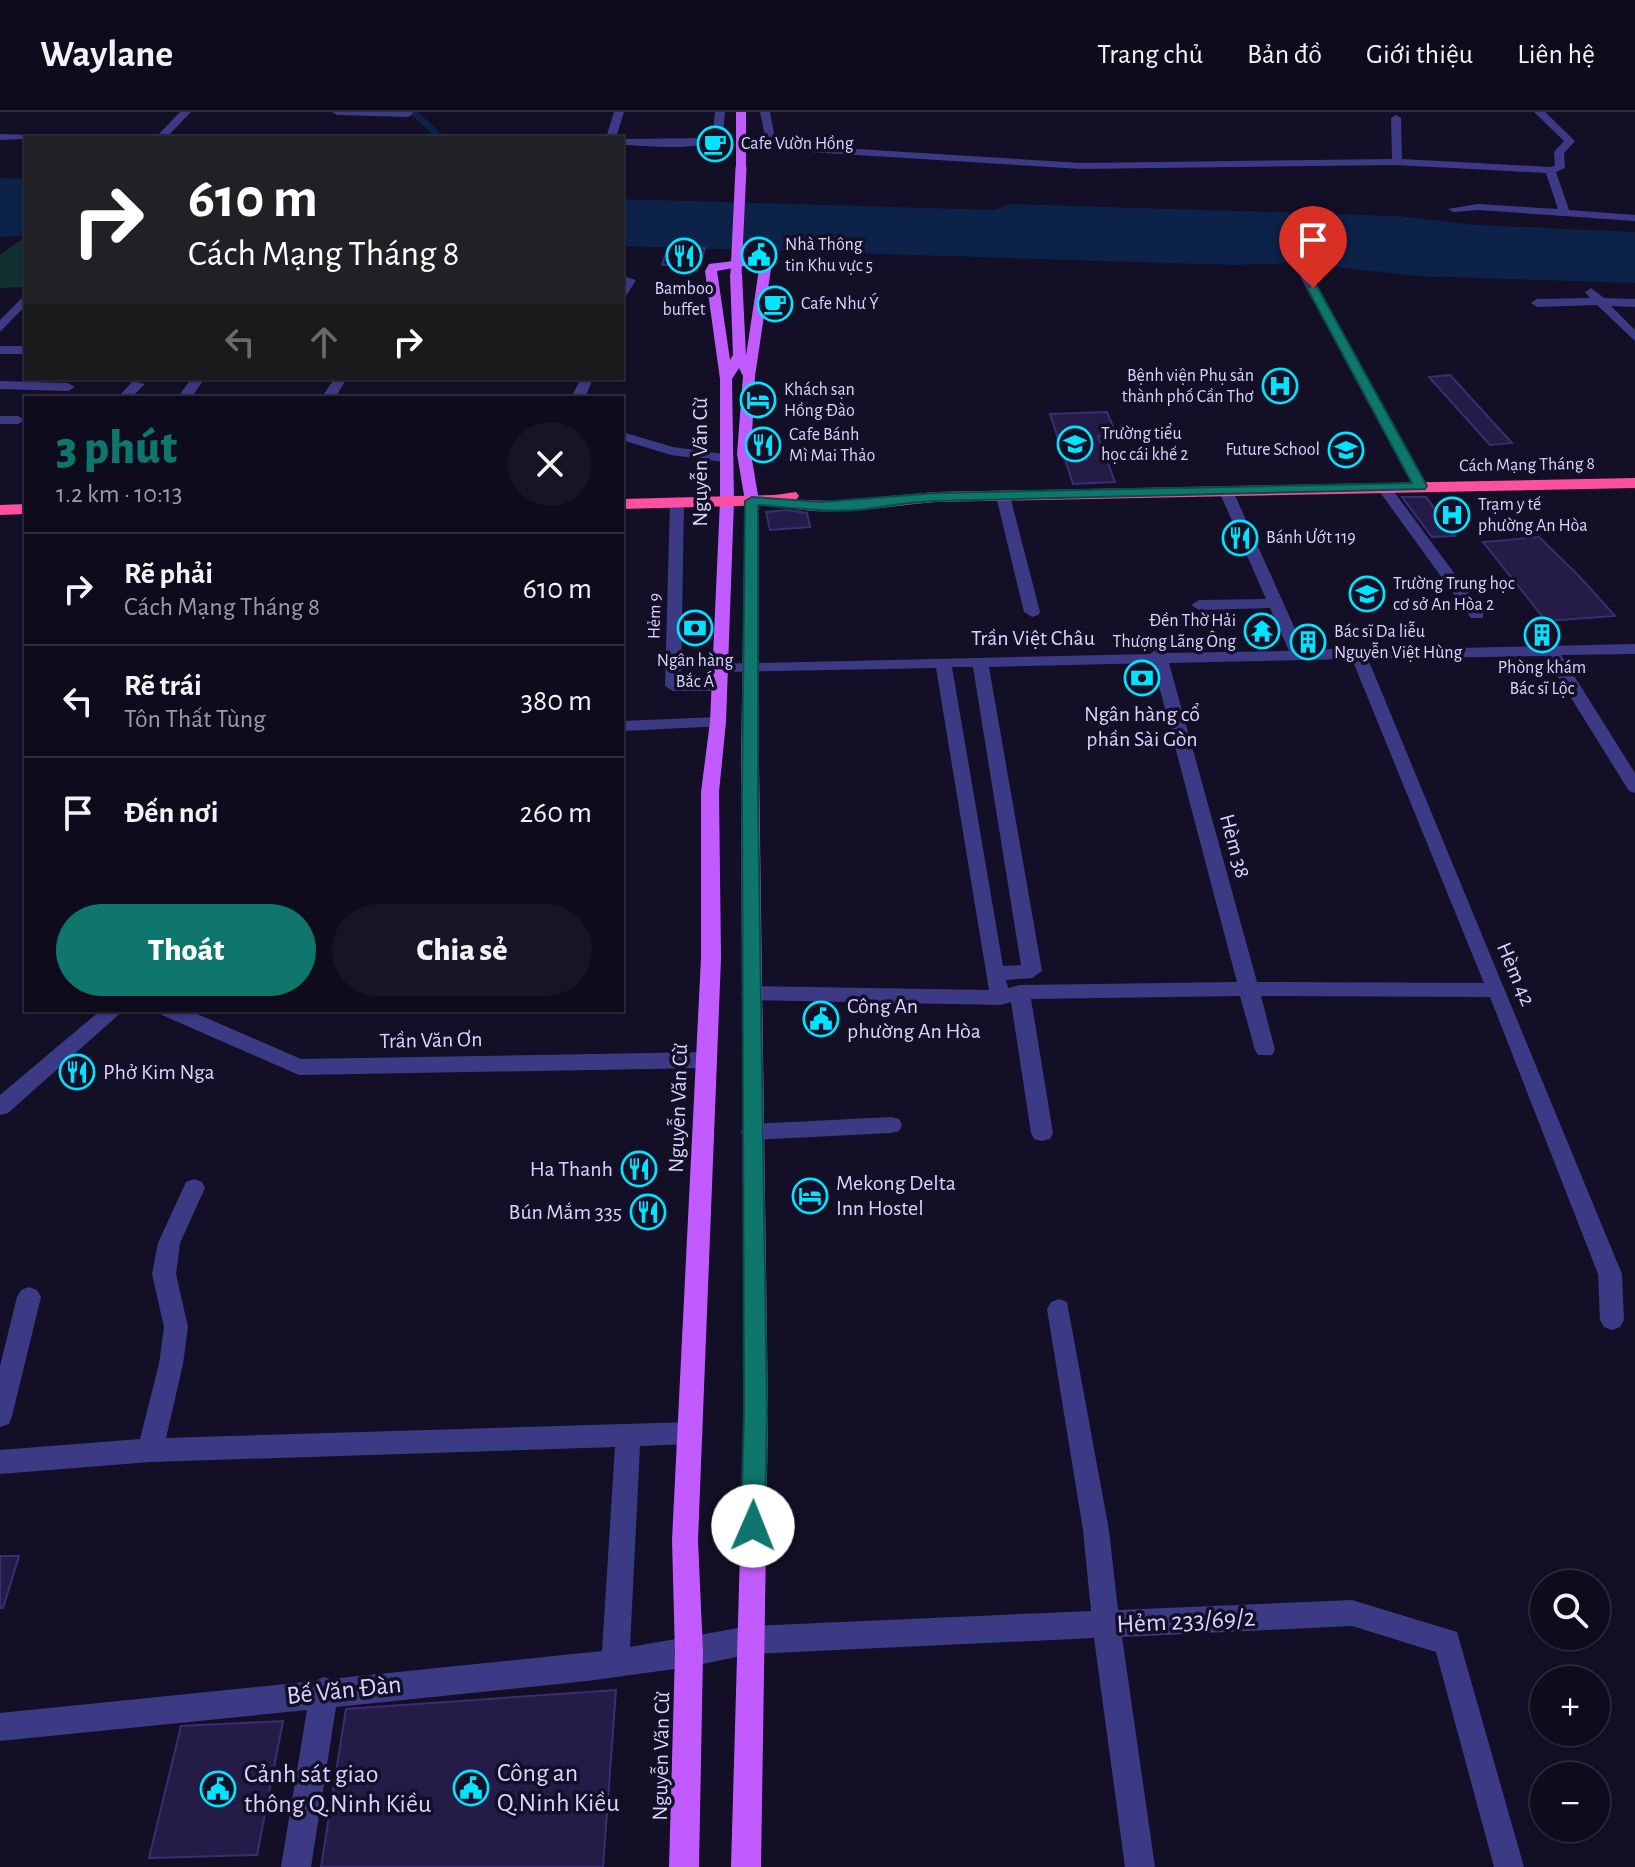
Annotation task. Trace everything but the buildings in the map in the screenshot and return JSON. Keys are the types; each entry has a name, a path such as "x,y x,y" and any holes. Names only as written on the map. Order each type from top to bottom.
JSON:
{"highway":[{"name":"Cách Mạng Tháng 8","path":"624,501 776,500 791,506 821,506 872,505 892,499 1635,483"},
{"path":"0,510 24,509"}],"main road":[{"name":"Nguyễn Văn Cừ","path":"741,112 736,274 739,355 749,376 744,454 752,501 751,993 756,1412 746,1867"},
{"path":"726,379 711,271 713,266 749,261 763,264 765,269 749,376"},
{"name":"Nguyễn Văn Cừ","path":"684,1867 689,1653 685,1540 711,958 710,792 718,722 727,501 724,458 726,379 739,355"}],"street":[{"path":"162,136 186,112"},
{"path":"337,112 408,114"},
{"path":"612,136 619,112"},
{"path":"624,142 704,142 718,134 720,112"},
{"path":"765,112 770,139 779,144 868,155 1081,166 1397,162 1560,168 1559,152 1570,141 1539,112"},
{"path":"1396,118 1397,162"},
{"path":"0,137 24,138"},
{"path":"1550,170 1564,212"},
{"path":"1453,209 1478,207 1635,218"},
{"path":"1300,265 1420,486"},
{"path":"624,290 630,280"},
{"path":"1537,303 1597,298 1635,303"},
{"path":"1597,298 1635,337"},
{"path":"4,323 24,300"},
{"path":"4,323 24,319"},
{"path":"0,350 24,350"},
{"path":"126,396 138,384"},
{"path":"0,385 68,387 61,396"},
{"path":"0,420 18,420"},
{"path":"624,437 659,448 724,458"},
{"path":"1384,488 1477,615"},
{"path":"1226,491 1298,654"},
{"path":"1003,496 1032,612"},
{"name":"Hẻm 9","path":"677,501 673,686 720,676"},
{"path":"1199,605 1275,603"},
{"path":"1549,649 1635,787"},
{"name":"Trần Việt Châu","path":"720,676 750,666 1635,649"},
{"name":"Hèm 42","path":"1357,652 1610,1274 1612,1320"},
{"name":"Hèm 38","path":"1160,656 1265,1050"},
{"path":"943,661 994,974 1011,995 1042,1133"},
{"path":"980,661 1032,971 994,974"},
{"path":"624,726 718,722"},
{"path":"751,993 1011,995 1248,989 1497,990"},
{"path":"0,1107 112,1012"},
{"name":"Trần Văn Ơn","path":"174,1012 299,1067 705,1060"},
{"path":"752,1132 891,1125"},
{"path":"150,1450 171,1364 176,1327 164,1274 169,1243 194,1188"},
{"path":"0,1416 29,1297"},
{"path":"1059,1309 1096,1530 1140,1867"},
{"path":"0,1462 150,1450 690,1433"},
{"path":"615,1663 628,1435"},
{"name":"Hẻm 233/69/2","path":"689,1653 750,1640 1352,1613 1447,1642 1509,1867"},
{"name":"Bế Văn Đàn","path":"0,1727 689,1653"},
{"path":"296,1867 324,1691"}],"green space":[{"path":"24,237 24,287 0,288 0,255"}],"water":[{"path":"0,178 24,179 24,236 0,237"},
{"path":"624,199 996,210 1007,204 1399,216 1476,225 1635,232 1635,283 1417,276 1300,263 1233,265 624,246"}],"waterway":[{"path":"413,112 439,136"}],"place":[{"name":"Cafe Vườn Hồng","path":"715,144"},
{"name":"Nhà Thông tin Khu vực 5","path":"759,255"},
{"name":"Bamboo buffet","path":"684,256"},
{"name":"Cafe Như Ý","path":"775,304"},
{"name":"Bệnh viện Phụ sản thành phố Cần Thơ","path":"1280,386"},
{"name":"Khách sạn Hồng Đào","path":"758,400"},
{"name":"Trường tiểu học cái khế 2","path":"1075,444"},
{"name":"Cafe Bánh Mì Mai Thảo","path":"763,445"},
{"name":"Future School","path":"1346,450"},
{"name":"Trạm y tế phường An Hòa","path":"1452,515"},
{"name":"Bánh Ướt 119","path":"1240,538"},
{"name":"Trường Trung học cơ sở An Hòa 2","path":"1367,594"},
{"name":"Ngân hàng Bắc Á","path":"695,628"},
{"name":"Đền Thờ Hải Thượng Lãng Ông","path":"1262,631"},
{"name":"Phòng khám Bác sĩ Lộc","path":"1542,635"},
{"name":"Bác sĩ Da liễu Nguyễn Việt Hùng","path":"1308,642"},
{"name":"Ngân hàng cổ phần Sài Gòn","path":"1142,678"},
{"name":"Công An phường An Hòa","path":"821,1019"},
{"name":"Phở Kim Nga","path":"77,1072"},
{"name":"Ha Thanh","path":"639,1169"},
{"name":"Mekong Delta Inn Hostel","path":"810,1196"},
{"name":"Bún Mắm 335","path":"648,1212"},
{"name":"Công an Q.Ninh Kiều","path":"471,1788"},
{"name":"Cảnh sát giao thông Q.Ninh Kiều","path":"218,1789"}],"route":[{"path":"753,1526 756,1412 750,794 752,501 776,500 791,506 872,505 892,499 936,497 1420,486 1313,288"}]}
